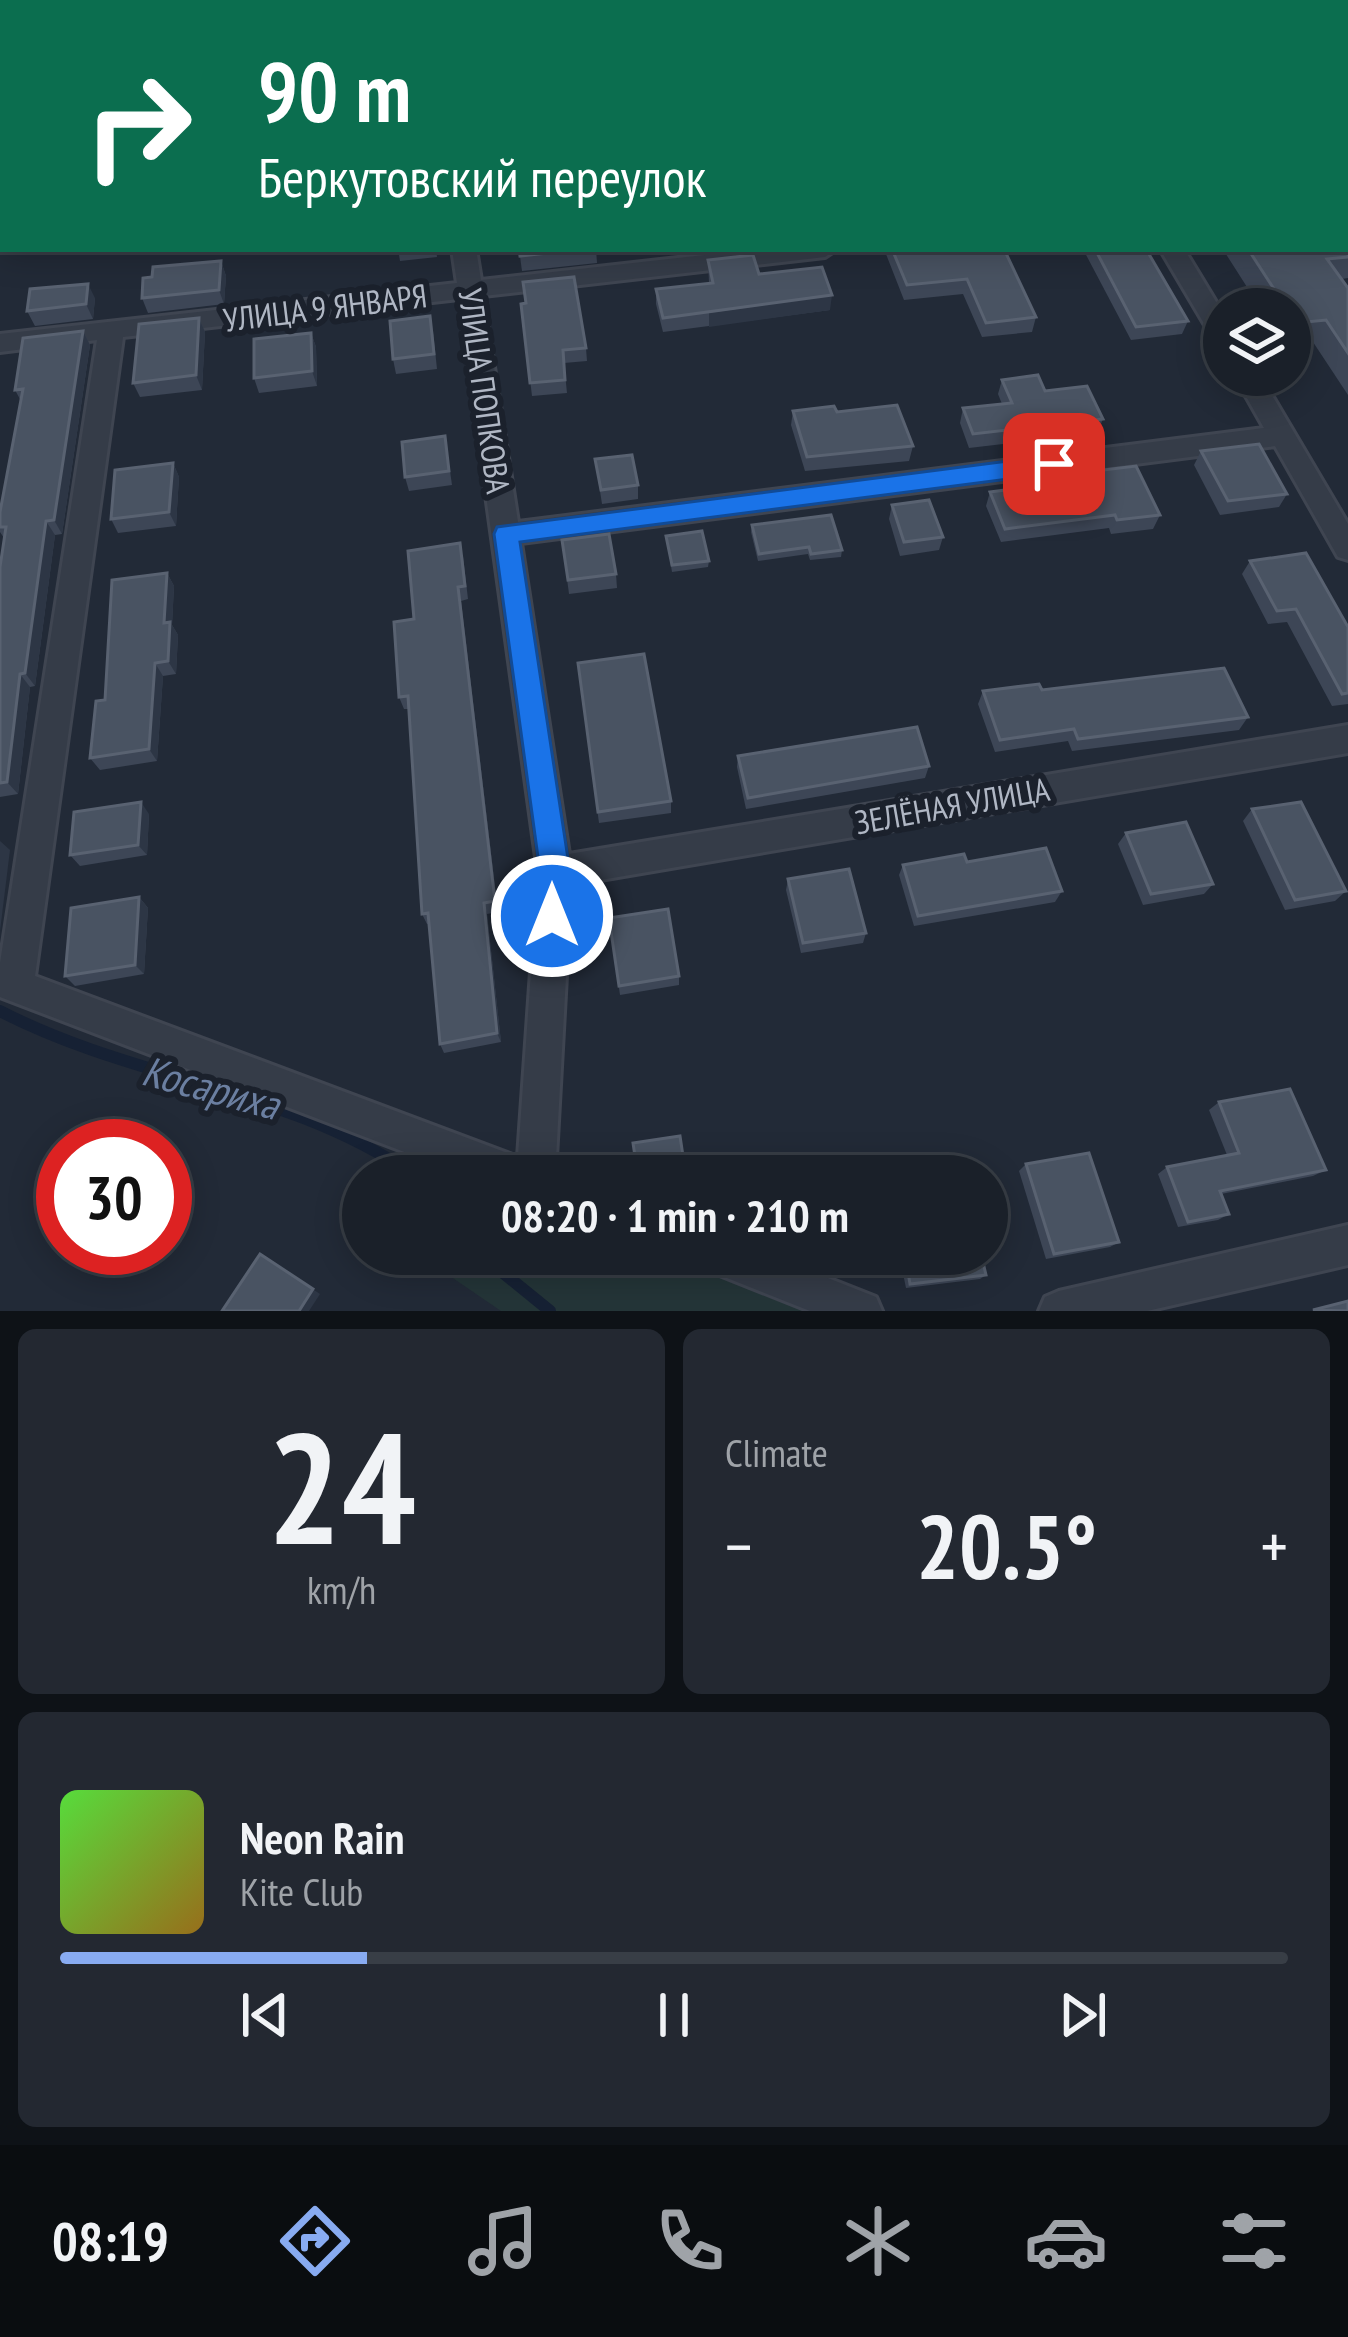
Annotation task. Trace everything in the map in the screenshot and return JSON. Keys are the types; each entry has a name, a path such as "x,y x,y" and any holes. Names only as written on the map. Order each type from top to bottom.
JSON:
{"street":[{"name":"УЛИЦА ПОПКОВА","path":"464,252 555,872 537,1155"},
{"name":"УЛИЦА 9 ЯНВАРЯ","path":"0,343 799,252"},
{"path":"1174,252 1203,301"},
{"path":"111,332 8,982 462,1155"},
{"path":"1259,396 1348,549"},
{"path":"506,534 1282,435"},
{"name":"ЗЕЛЁНАЯ УЛИЦА","path":"555,872 1348,739"},
{"path":"1059,1311 1348,1245"},
{"path":"770,1275 862,1311"}],"shaded area":[{"path":"448,1275 738,1275 830,1311 501,1311"}],"building":[{"path":"893,252 1005,252 1036,317 986,323 967,279 907,285"},
{"path":"1097,252 1148,252 1188,321 1136,327"},
{"path":"1250,252 1348,252 1348,257 1327,259 1348,288 1348,353 1326,320 1311,322 1311,288 1273,288"},
{"path":"753,255 759,274 822,267 832,295 663,318 656,289 713,283 708,260"},
{"path":"221,261 219,290 142,298 143,278 152,277 153,267"},
{"path":"574,277 586,348 563,350 565,380 530,383 523,282"},
{"path":"88,284 86,304 27,311 30,289"},
{"path":"430,316 434,354 393,359 390,321"},
{"path":"199,318 196,375 133,383 139,324"},
{"path":"83,331 54,520 46,521 25,673 20,674 7,782 0,783 0,567 6,527 0,527 0,512 23,389 15,390 23,338"},
{"path":"311,333 312,371 254,378 254,339"},
{"path":"1038,375 1045,391 1087,386 1103,419 973,434 963,408 1012,403 1002,380"},
{"path":"897,405 913,446 807,457 793,411 834,406 837,412"},
{"path":"445,436 449,471 405,477 402,442"},
{"path":"1259,444 1287,494 1228,501 1201,451"},
{"path":"632,455 638,485 601,490 595,459"},
{"path":"173,463 169,512 111,519 115,470"},
{"path":"1136,466 1160,515 1117,520 1115,515 1005,529 990,492 1098,478 1095,471"},
{"path":"929,500 943,537 904,542 892,505"},
{"path":"831,515 842,550 811,554 809,547 759,554 752,525"},
{"path":"702,531 709,561 672,565 666,536"},
{"path":"609,534 616,574 568,580 562,540"},
{"path":"460,543 465,586 458,587 495,901 484,903 497,1033 440,1044 428,913 422,914 408,696 399,697 394,622 414,619 408,551"},
{"path":"1306,553 1348,627 1348,693 1342,694 1296,609 1277,611 1250,561"},
{"path":"167,573 168,661 155,663 149,749 90,758 96,701 105,700 112,580"},
{"path":"644,654 671,801 598,812 578,663"},
{"path":"1224,668 1248,717 1078,739 1074,729 1000,740 983,691 1039,684 1042,690"},
{"path":"917,727 929,766 748,798 738,756"},
{"path":"141,802 138,845 70,855 74,812"},
{"path":"1301,802 1346,891 1295,900 1252,809"},
{"path":"1186,822 1213,884 1151,894 1126,833"},
{"path":"1046,848 1062,891 918,916 903,865 964,854 967,862"},
{"path":"849,869 866,933 803,943 788,879"},
{"path":"139,897 135,965 65,976 71,908"},
{"path":"668,909 679,976 619,986 609,918"},
{"path":"1290,1089 1326,1170 1220,1191 1229,1214 1188,1222 1167,1167 1239,1153 1219,1102"},
{"path":"680,1136 683,1155 635,1155 633,1143"},
{"path":"1089,1153 1119,1242 1054,1254 1026,1164"},
{"path":"260,1254 313,1289 299,1311 222,1311"},
{"path":"908,1275 986,1275 910,1284"},
{"path":"1348,1301 1348,1311 1313,1310"}],"waterway":[{"name":"Косариха","path":"0,1011 104,1054 317,1123 380,1155"},
{"name":"Косариха","path":"506,1275 550,1311"}],"route":[{"path":"552,916 555,872 506,534 1054,464"}]}
